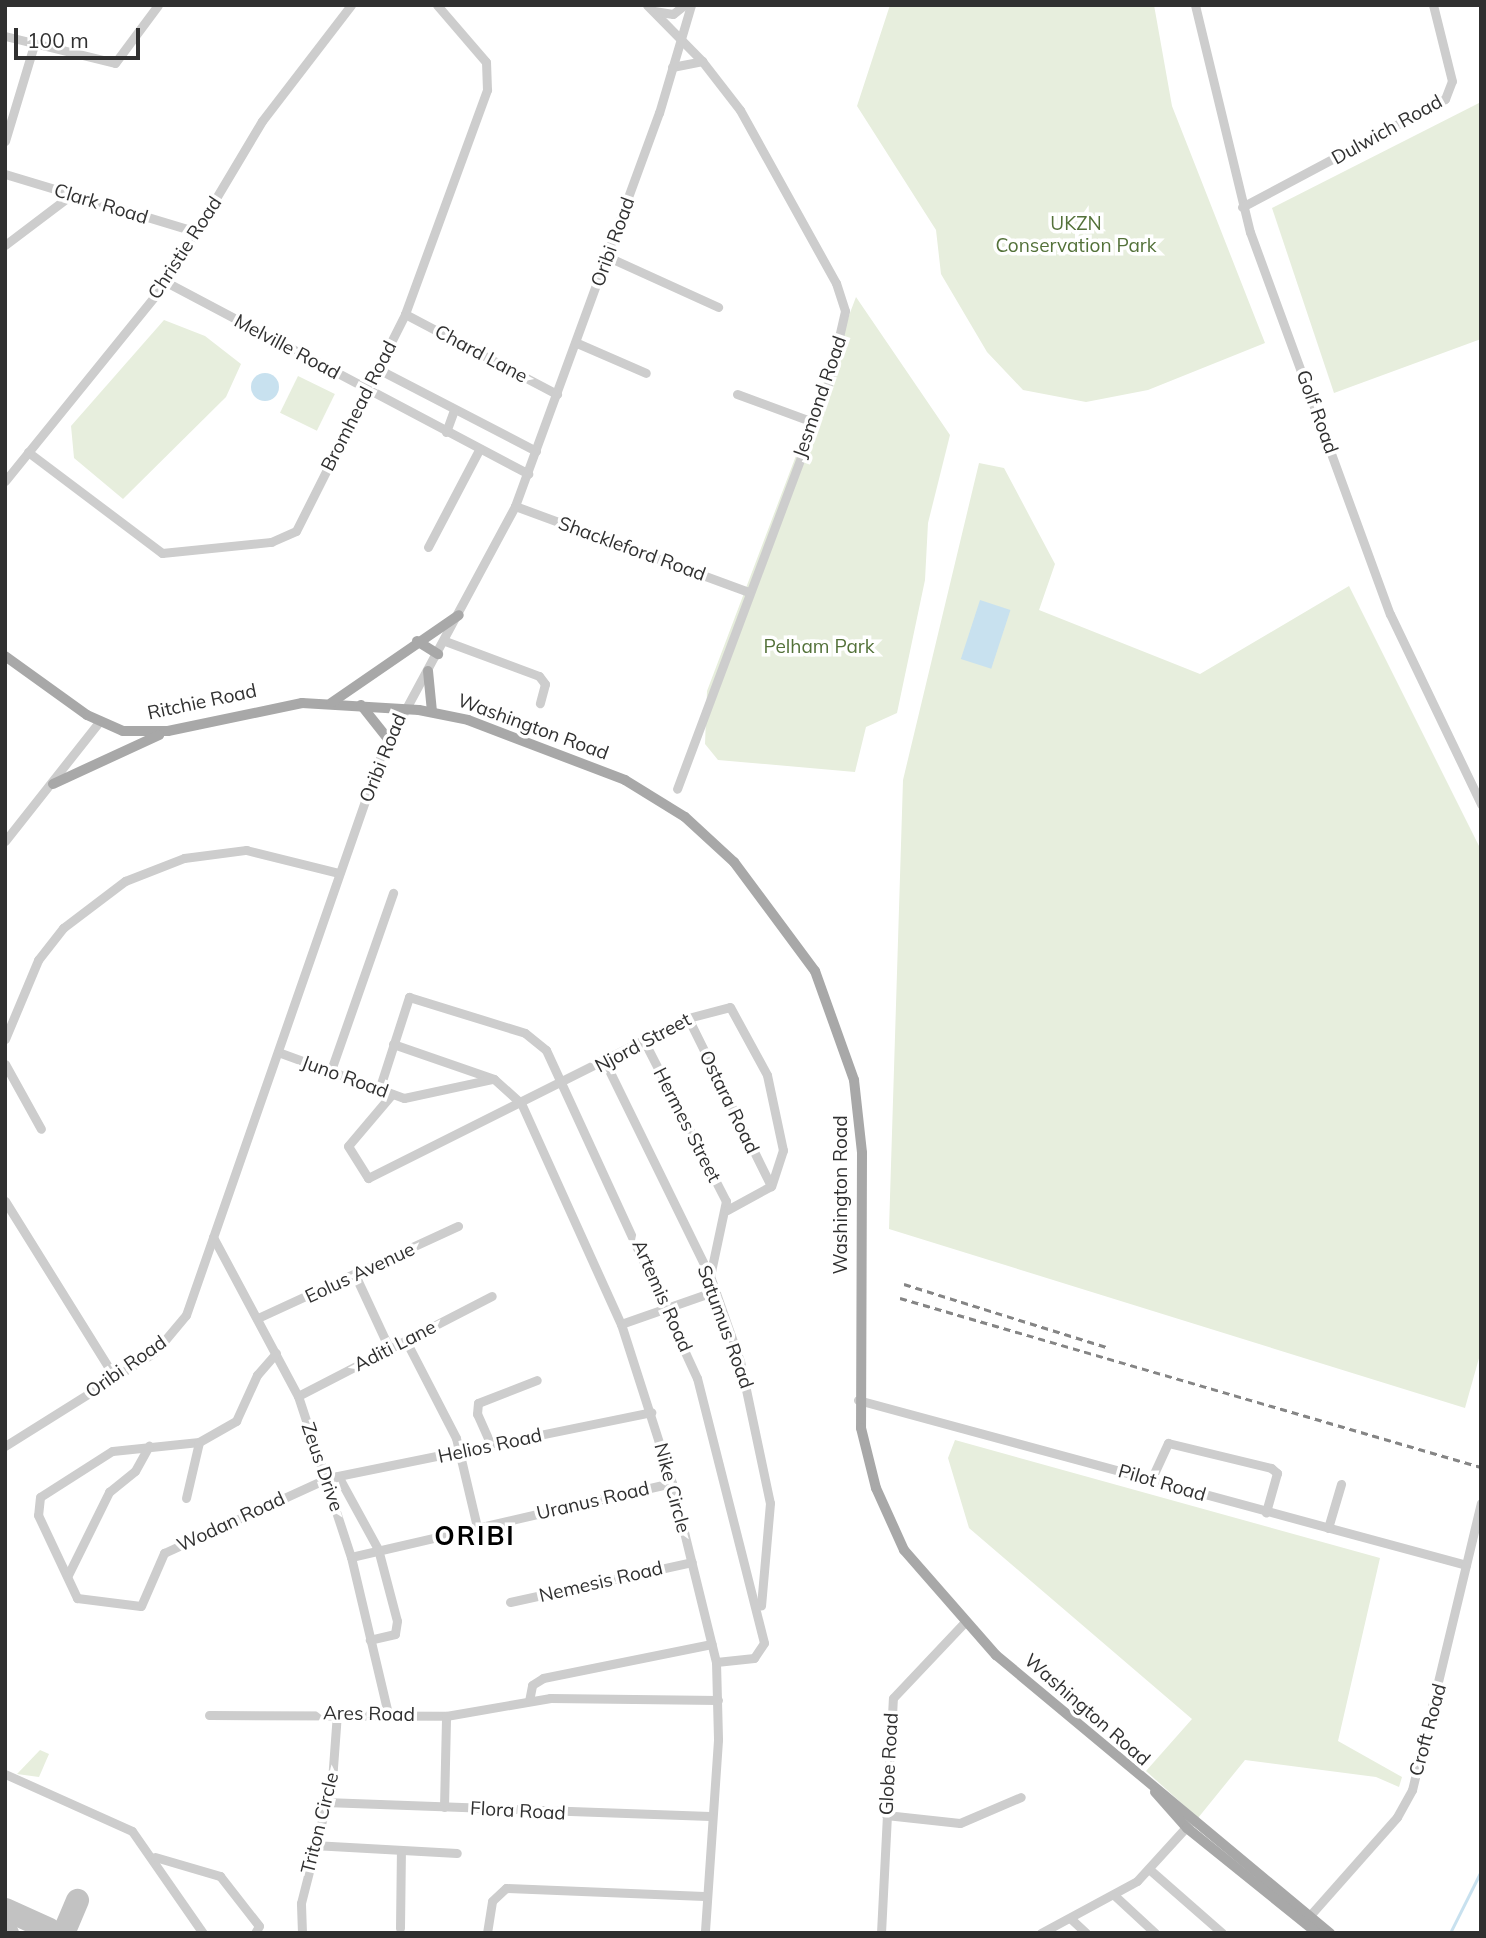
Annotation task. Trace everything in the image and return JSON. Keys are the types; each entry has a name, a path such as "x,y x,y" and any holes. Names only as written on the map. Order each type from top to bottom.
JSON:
{"main road":[{"path":"331,703 417,640 459,615"},
{"path":"417,640 438,654"},
{"name":"Ritchie Road","path":"5,656 99,722 123,731 168,731 302,703"},
{"path":"428,671 432,712"},
{"name":"Washington Road","path":"302,703 432,712 575,758 661,801 734,862 800,945 834,1016 859,1108 858,1401 870,1468 891,1524 917,1571 963,1624 1190,1824 1307,1919 1330,1933"},
{"path":"361,705 388,738"},
{"path":"53,784 168,731"},
{"name":"Washington Road","path":"1307,1919 1317,1933"}],"street":[{"path":"5,36 115,63 158,5"},
{"name":"Christie Road","path":"5,481 166,282 262,121 351,5"},
{"name":"Bromhead Road","path":"28,452 152,550 180,554 271,542 296,531 405,314 488,77 478,50 437,5"},
{"path":"649,8 673,14 684,5"},
{"name":"Oribi Road","path":"5,1446 115,1378 181,1324 278,1052 338,873 388,738 401,709 438,654 515,506 608,257 691,5"},
{"name":"Golf Road","path":"1195,5 1242,207 1390,614 1481,804"},
{"name":"Dulwich Road","path":"1242,207 1445,99 1452,81 1433,5"},
{"name":"Jesmond Road","path":"649,8 702,61 756,137 842,296 844,328 813,422 677,789"},
{"path":"5,141 34,45"},
{"path":"671,68 702,61"},
{"name":"Clark Road","path":"5,174 197,232"},
{"path":"5,245 71,195"},
{"path":"608,257 718,307"},
{"name":"Melville Road","path":"166,282 528,474"},
{"name":"Chard Lane","path":"405,314 558,394"},
{"path":"577,343 646,373"},
{"path":"378,369 536,451"},
{"path":"737,394 813,422"},
{"path":"446,432 454,410"},
{"path":"428,547 479,450"},
{"name":"Shackleford Road","path":"515,506 749,592"},
{"path":"445,641 532,671 545,684 540,703"},
{"path":"5,841 53,784 99,722"},
{"path":"5,1039 38,960 72,920 125,881 184,858 246,850 338,873"},
{"path":"330,1073 393,893"},
{"name":"Artemis Road","path":"393,1044 409,997 533,1037 565,1084 668,1305 693,1367 761,1612 761,1654 716,1662"},
{"name":"Njord Street","path":"392,1094 352,1139 348,1153 360,1172 376,1179 521,1103 565,1084 688,1018 730,1007 759,1057 783,1139 771,1186"},
{"name":"Ostara Road","path":"688,1018 771,1186"},
{"name":"Hermes Street","path":"644,1041 727,1210"},
{"path":"379,1090 393,1044 494,1079 521,1103"},
{"name":"Juno Road","path":"278,1052 330,1073 412,1099 494,1079"},
{"name":"Satumus Road","path":"605,1062 710,1276 764,1451 770,1503 761,1612"},
{"path":"5,1064 41,1129"},
{"name":"Nike Circle","path":"521,1103 621,1324 672,1483 716,1662 718,1700 704,1896 705,1933"},
{"path":"710,1276 727,1210 771,1186"},
{"path":"5,1201 115,1378"},
{"name":"Eolus Avenue","path":"260,1317 356,1277 458,1226"},
{"name":"Zeus Drive","path":"213,1237 260,1317 298,1396 328,1478 351,1557 388,1714"},
{"path":"356,1277 389,1348"},
{"path":"621,1324 668,1305 715,1291"},
{"name":"Aditi Lane","path":"298,1396 492,1296"},
{"path":"406,1341 461,1453 477,1527"},
{"name":"Wodan Road","path":"276,1353 257,1375 236,1421 199,1442 149,1446 102,1455 40,1497 38,1515 68,1575 71,1592 82,1600 141,1606 164,1553 328,1478"},
{"path":"491,1445 477,1414 478,1403 537,1380"},
{"name":"Pilot Road","path":"858,1401 1466,1565"},
{"name":"Helios Road","path":"328,1478 461,1453 651,1412"},
{"path":"186,1498 199,1442"},
{"path":"1151,1480 1168,1443 1271,1468 1277,1473 1266,1511"},
{"path":"68,1575 109,1492 135,1471 149,1446"},
{"path":"338,1476 378,1549 397,1630 370,1640"},
{"name":"Uranus Road","path":"351,1557 672,1483"},
{"path":"1328,1528 1341,1484"},
{"name":"Croft Road","path":"1307,1919 1397,1817 1412,1790 1481,1503"},
{"name":"Nemesis Road","path":"510,1602 692,1562"},
{"name":"Globe Road","path":"881,1933 893,1698 963,1624"},
{"path":"529,1701 538,1679 712,1644"},
{"name":"Ares Road","path":"209,1715 337,1713 446,1716 529,1701 718,1700"},
{"name":"Triton Circle","path":"302,1933 301,1903 337,1750 337,1713"},
{"path":"444,1807 446,1716"},
{"path":"5,1774 120,1823 154,1856 203,1933"},
{"path":"886,1815 960,1823 1021,1797"},
{"name":"Flora Road","path":"325,1802 710,1816"},
{"path":"1041,1933 1114,1895 1149,1869 1190,1824"},
{"path":"313,1845 457,1853"},
{"path":"400,1928 401,1851"},
{"path":"154,1856 220,1876 259,1926 255,1933"},
{"path":"1149,1869 1222,1933"},
{"path":"487,1933 492,1901 506,1888 704,1896"},
{"path":"1114,1895 1155,1933"},
{"path":"1070,1918 1086,1933"}],"green space":[{"name":"UKZN Conservation Park","path":"890,5 1154,5 1172,106 1265,343 1148,390 1086,402 1023,390 987,352 941,274 936,230 857,106"},
{"path":"1481,102 1481,339 1334,393 1272,208"},
{"name":"Pelham Park","path":"856,297 950,435 928,523 925,580 897,713 866,727 855,772 718,760 705,744 707,691"},
{"path":"164,320 205,336 241,364 226,397 123,499 74,458 71,426"},
{"path":"298,376 335,394 317,431 280,413"},
{"path":"979,463 1004,468 1055,564 1039,610 1200,674 1349,586 1481,850 1481,1351 1465,1408 889,1229 903,780"},
{"path":"955,1440 1380,1558 1338,1741 1402,1777 1399,1787 1376,1777 1245,1760 1198,1818 1146,1771 1192,1719 969,1528 948,1458"},
{"path":"40,1750 49,1754 39,1777 17,1774"}],"water":[{"path":"265,373 275,377 279,387 275,397 265,401 255,397 251,387 255,377"},
{"path":"980,600 1010,610 991,669 961,659"}],"waterway":[{"path":"1450,1933 1481,1871"}],"taxiway":[{"path":"63,1933 77,1900"},
{"path":"5,1909 49,1929"}],"railway":[{"path":"904,1284 1106,1347"},
{"path":"900,1298 1481,1467"}],"district":[{"name":"ORIBI","path":"475,1536"}]}
